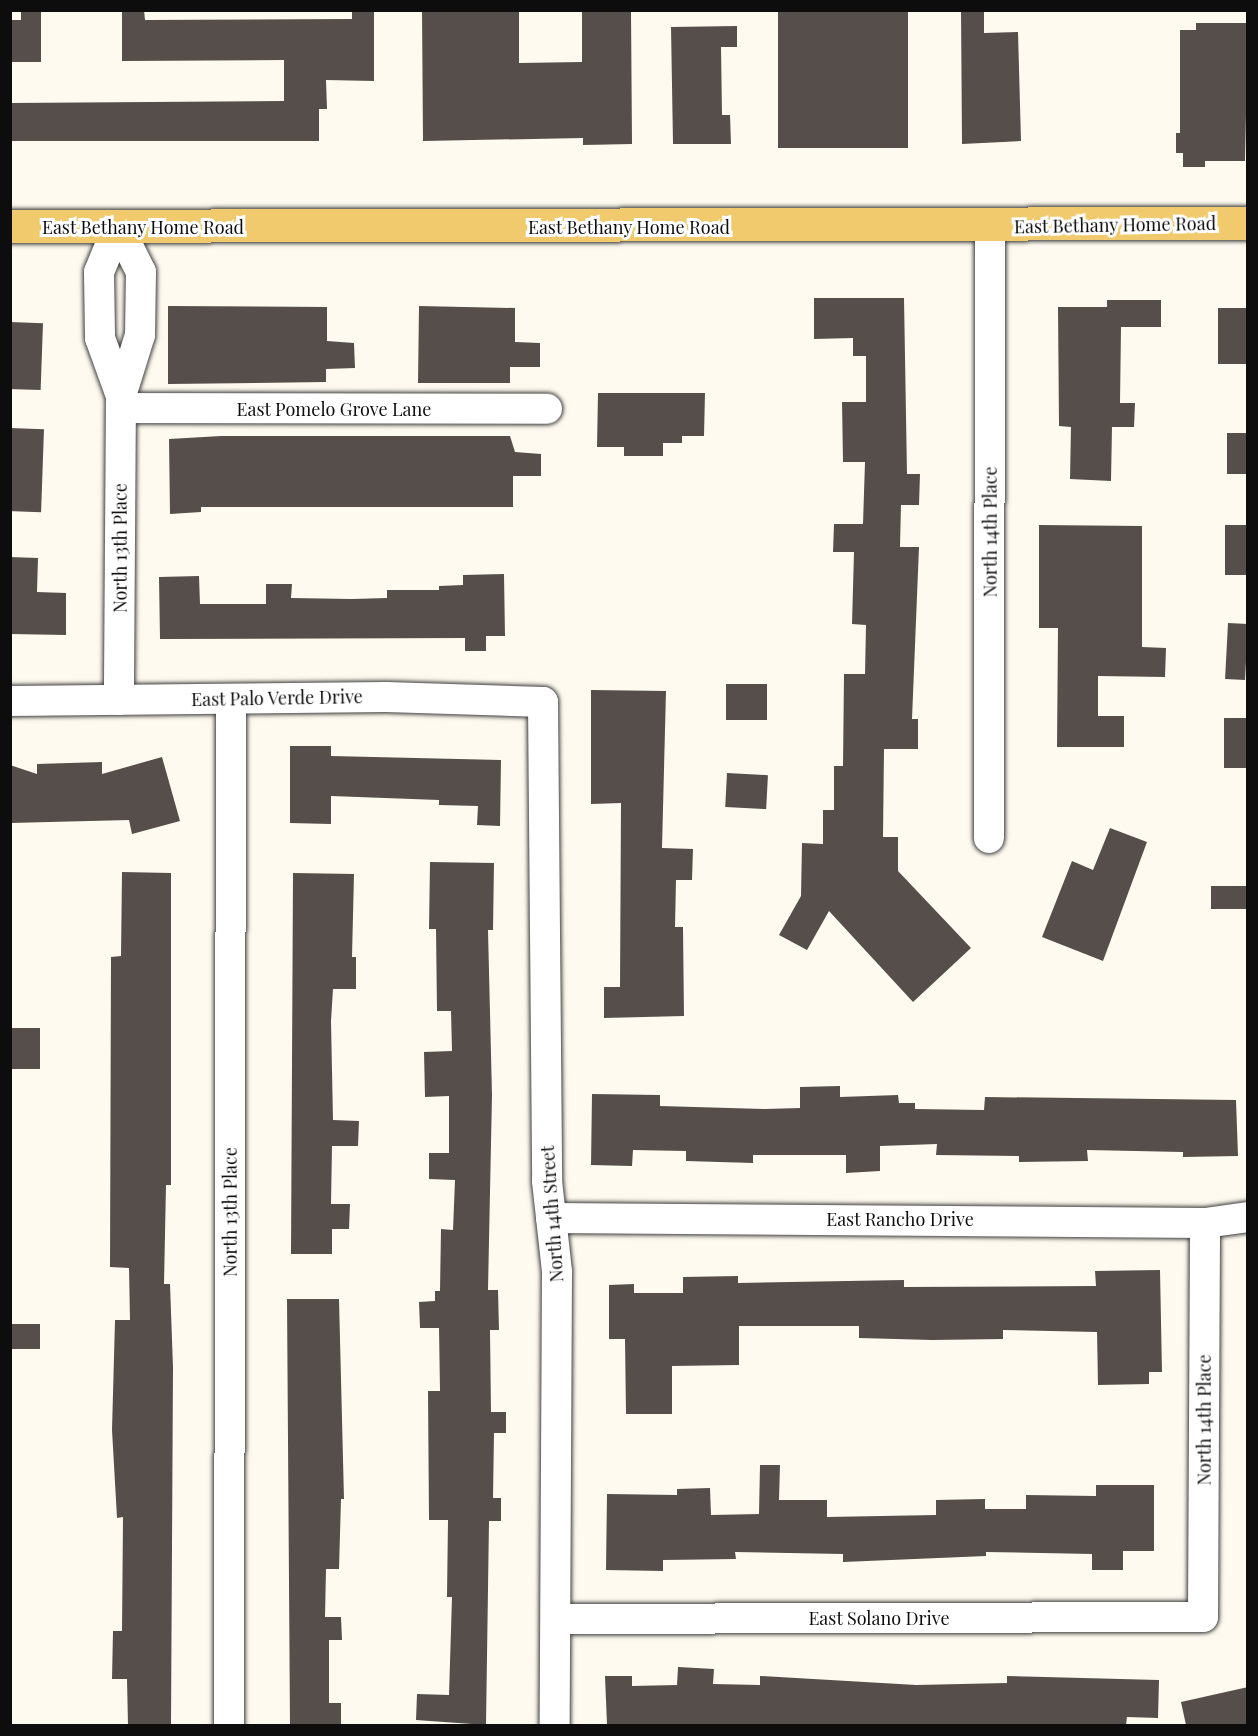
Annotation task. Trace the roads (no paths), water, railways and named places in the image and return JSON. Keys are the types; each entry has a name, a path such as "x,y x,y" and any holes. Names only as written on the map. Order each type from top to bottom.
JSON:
{"main road":[{"name":"East Bethany Home Road","path":"10,226 990,226 1248,223"}],"street":[{"name":"North 13th Place","path":"118,226 99,272 100,338 121,402"},
{"name":"North 13th Place","path":"118,226 141,272 140,334 121,402 119,700"},
{"name":"North 14th Place","path":"989,838 990,226"},
{"name":"East Pomelo Grove Lane","path":"121,402 547,409"},
{"name":"East Palo Verde Drive","path":"10,701 386,697 543,702"},
{"name":"North 13th Place","path":"229,1725 231,699"},
{"name":"North 14th Street","path":"543,702 547,1181 557,1272 555,1725"},
{"name":"East Rancho Drive","path":"551,1218 1205,1223 1248,1217"},
{"name":"North 14th Place","path":"1203,1617 1205,1223"},
{"name":"East Solano Drive","path":"556,1619 1203,1617"}]}
